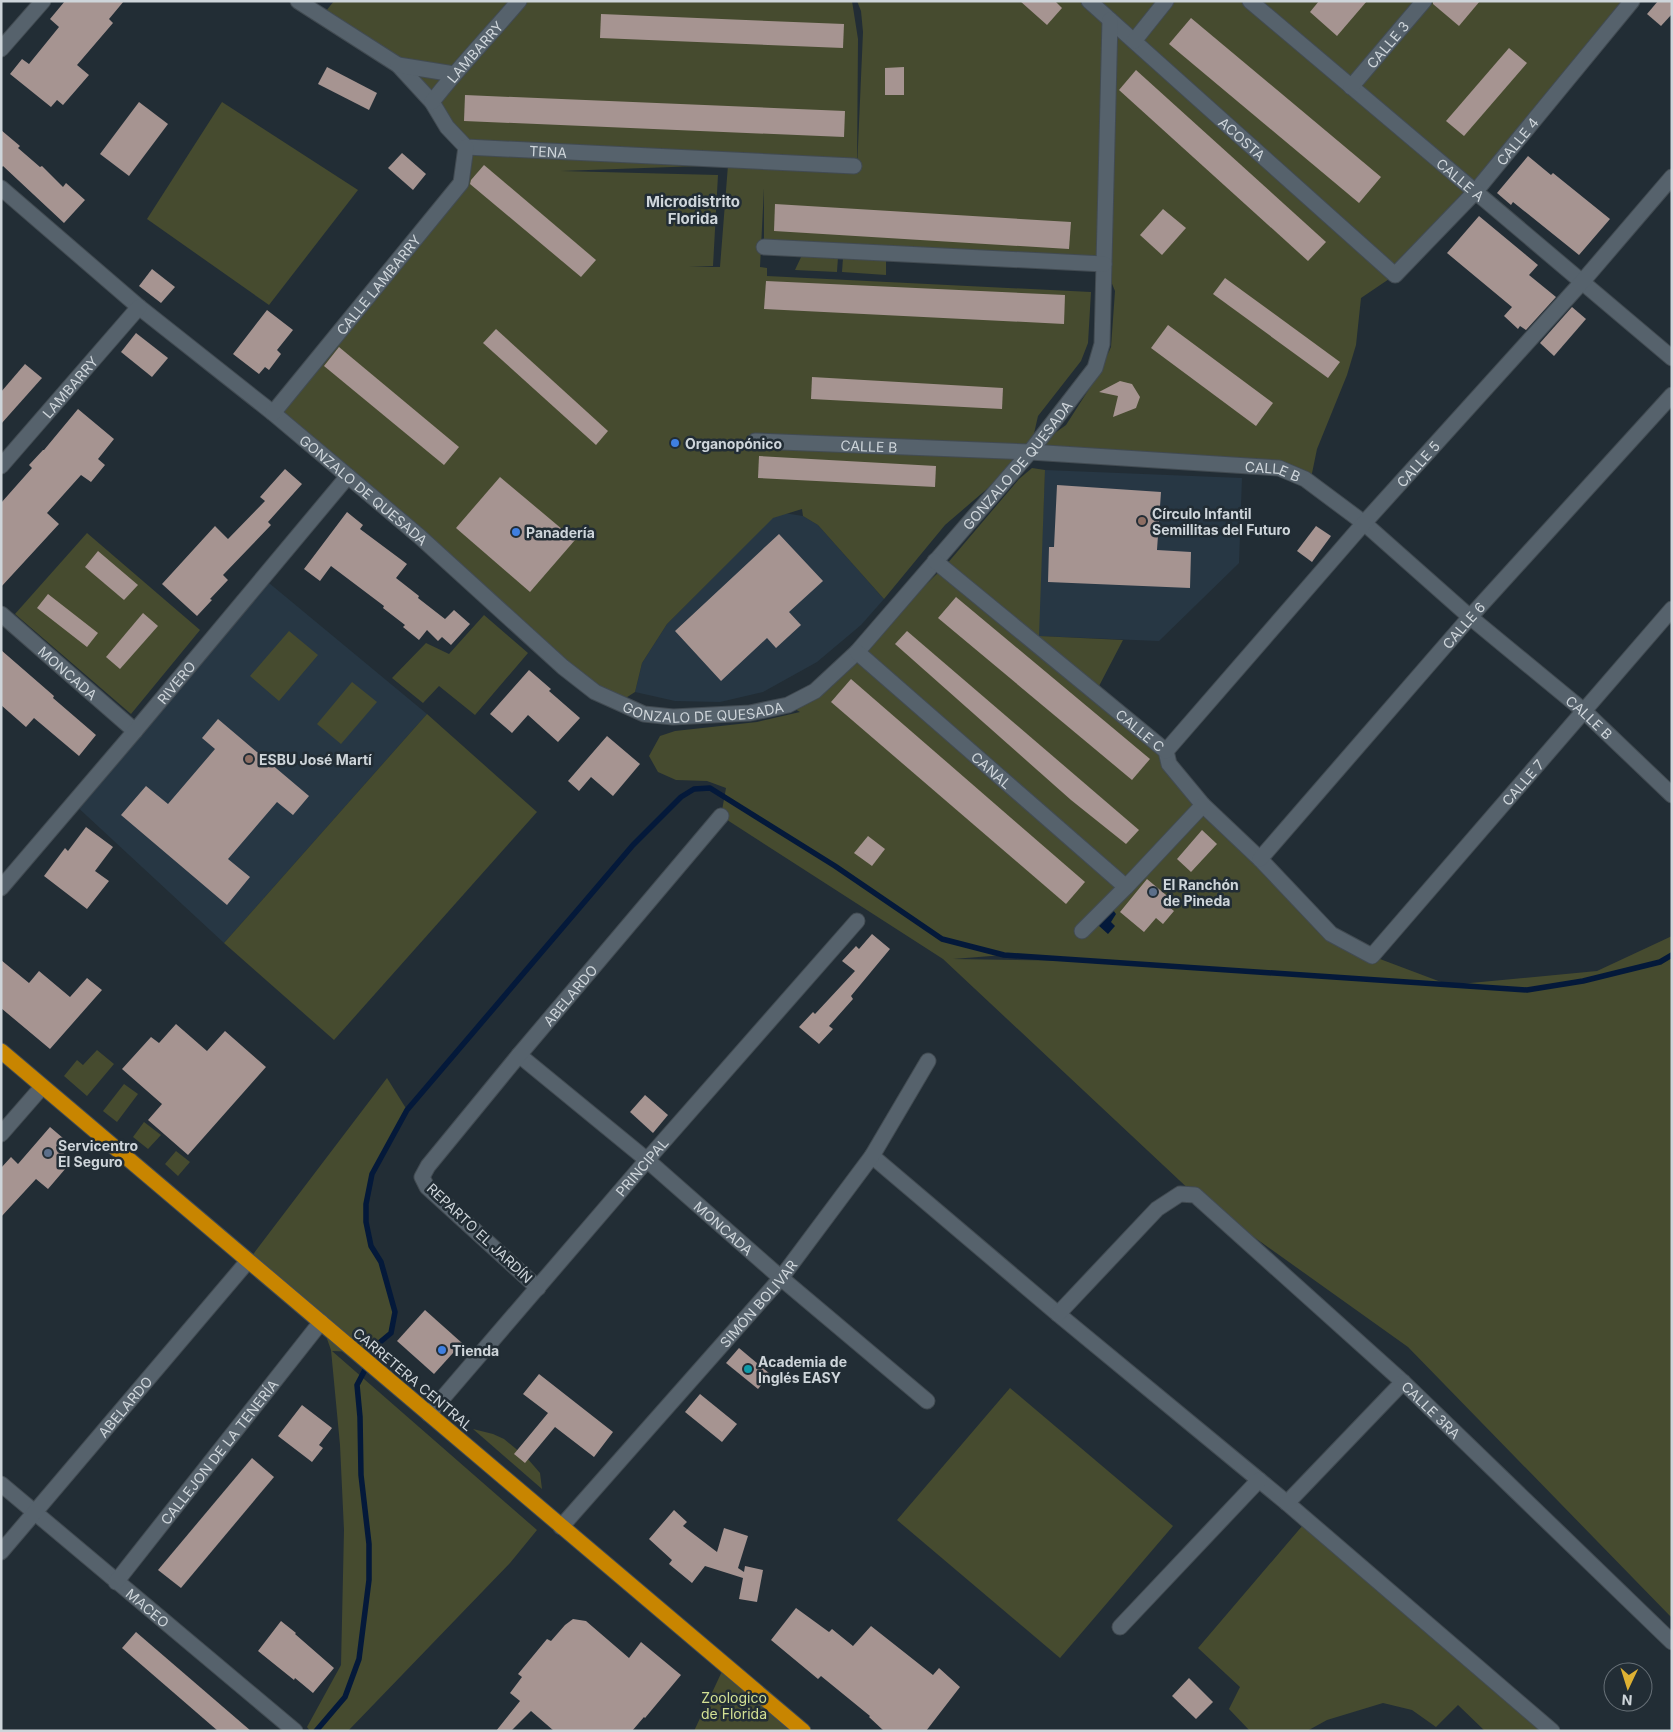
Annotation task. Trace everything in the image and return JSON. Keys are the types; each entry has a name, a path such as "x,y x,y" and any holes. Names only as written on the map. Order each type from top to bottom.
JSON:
{"highway":[{"name":"CARRETERA CENTRAL","path":"1,1051 803,1731"}],"street":[{"path":"1,49 43,1"},
{"path":"298,1 398,65 432,102 447,127 466,147"},
{"name":"LAMBARRY","path":"432,102 454,74 482,45 519,1"},
{"name":"ACOSTA","path":"1089,1 1395,276"},
{"path":"1134,41 1166,1"},
{"name":"CALLE A","path":"1250,1 1672,358"},
{"name":"CALLE 3","path":"1350,87 1424,1"},
{"name":"CALLE 4","path":"1395,276 1475,192 1632,1"},
{"name":"GONZALO DE QUESADA","path":"1,188 139,307 273,413 419,536 563,667 595,692 644,714 673,717 750,713 788,705 814,691 857,652 1030,452 1095,368 1102,344 1110,20"},
{"path":"398,65 454,74"},
{"name":"TENA","path":"466,147 854,166"},
{"name":"CALLE LAMBARRY","path":"273,413 461,183 466,147"},
{"name":"CALLE 5","path":"1166,750 1364,523 1582,282 1672,177"},
{"path":"764,247 1104,264"},
{"name":"LAMBARRY","path":"1,466 139,307"},
{"name":"CALLE 6","path":"1260,859 1470,617 1672,395"},
{"name":"CALLE B","path":"755,441 1030,452 1279,468 1305,479 1364,523 1470,617 1584,711 1672,795"},
{"name":"RIVERO","path":"1,888 348,476"},
{"name":"CALLE C","path":"935,561 1166,750 1169,764 1203,805 1260,859 1331,934 1372,956"},
{"name":"CALLE 7","path":"1372,956 1672,609"},
{"name":"MONCADA","path":"1,614 135,731"},
{"name":"CANAL","path":"857,652 1126,887"},
{"path":"1082,931 1203,805"},
{"name":"ABELARDO","path":"422,1177 428,1166 519,1055 721,816"},
{"name":"PRINCIPAL","path":"429,1414 647,1160 857,921"},
{"name":"MONCADA","path":"519,1055 647,1160 781,1278 928,1401"},
{"name":"SIMÓN BOLIVAR","path":"561,1527 781,1278 872,1156 928,1061"},
{"path":"1,1134 42,1087"},
{"path":"872,1156 1058,1314 1287,1502 1552,1731"},
{"name":"REPARTO EL JARDÍN","path":"422,1177 427,1187 538,1288"},
{"name":"CALLE 3RA","path":"1058,1314 1157,1209 1180,1194 1195,1195 1403,1382 1672,1642"},
{"name":"ABELARDO","path":"1,1552 248,1261"},
{"name":"CALLEJON DE LA TENERÍA","path":"116,1582 321,1322"},
{"path":"1287,1502 1403,1382"},
{"path":"1120,1627 1259,1480"},
{"name":"MACEO","path":"1,1484 294,1729"}],"shaded area":[{"name":"Círculo Infantil Semillitas del Futuro","path":"1045,470 1242,478 1239,563 1159,641 1038,636"},
{"path":"784,513 803,516 818,525 884,599 861,625 817,662 763,692 720,702 675,701 635,692 642,663 667,624 772,518"},
{"name":"ESBU José Martí","path":"263,578 427,714 224,943 73,803"}],"green space":[{"path":"334,1 852,1 858,39 857,169 863,32 861,11 857,1 1632,1 1395,275 1361,298 1356,345 1347,375 1317,449 1310,483 1279,468 1030,452 945,525 884,599 818,525 803,516 802,509 773,518 667,624 642,663 635,692 618,703 595,692 273,413 461,183 466,147 398,65 322,16","holes":["728,165 720,267 689,267 713,266 718,175 561,171","764,188 764,247 1104,264 1115,291 1111,347 1098,375 1066,425 1030,451 1038,416 1081,361 1088,343 1091,292 767,276 767,268 760,267"]},
{"path":"222,102 358,190 269,305 147,219"},
{"path":"802,255 838,257 837,272 795,270"},
{"path":"843,258 886,260 886,275 842,272"},
{"path":"1032,468 1045,470 1039,636 1123,640 1099,686 1169,764 1331,934 1372,956 1449,985 1597,971 1672,936 1672,1618 1408,1347 1195,1195 943,959 721,816 726,788 707,781 676,780 658,772 649,756 660,736 675,731 757,722 800,712 788,705 857,652 946,565 1019,479","holes":["1004,955 1083,961 953,959"]},
{"path":"87,533 200,630 131,714 15,614"},
{"path":"484,615 528,653 475,715 439,686 423,703 392,678 426,643 449,654"},
{"path":"289,631 318,655 279,701 250,676"},
{"path":"352,682 377,702 341,744 317,724"},
{"path":"427,714 537,812 334,1040 224,943"},
{"path":"97,1050 114,1064 87,1096 64,1076 77,1060 83,1065"},
{"path":"387,1078 407,1110 372,1174 366,1222 371,1246 381,1262 395,1312 391,1333 379,1343 357,1352 332,1351 537,1530 510,1563 348,1731 310,1731 307,1727 341,1665 344,1530 340,1445 331,1350 321,1322 248,1261"},
{"path":"124,1084 138,1094 117,1122 103,1111"},
{"path":"144,1122 161,1135 148,1149 133,1137"},
{"path":"176,1151 190,1162 178,1176 165,1164"},
{"path":"1010,1388 1173,1526 1060,1658 897,1520"},
{"path":"473,1429 504,1439 527,1458 540,1473 542,1489"},
{"path":"1303,1525 1546,1731 1485,1731 1458,1705 1436,1727 1412,1710 1383,1703 1327,1720 1307,1731 1250,1731 1229,1709 1240,1687 1198,1648"},
{"name":"Zoologico de Florida","path":"725,1665 803,1731 694,1731"}],"water":[{"path":"1113,910 1116,914 1111,922 1115,926 1108,934 1098,925"}],"building":[{"path":"65,1 124,1 109,19 113,23 77,65 89,75 63,105 57,100 51,107 10,74 22,59 29,64 59,27 50,19"},
{"path":"1020,1 1055,1 1062,8 1047,25"},
{"path":"1319,1 1367,1 1337,36 1310,12"},
{"path":"1433,1 1480,1 1459,26 1433,4"},
{"path":"1658,1 1672,1 1672,14 1661,26 1647,14"},
{"path":"601,14 844,24 843,48 600,38"},
{"path":"1191,18 1381,177 1359,203 1169,44"},
{"path":"1509,48 1527,63 1464,136 1446,121"},
{"path":"327,67 377,93 369,110 318,84"},
{"path":"904,67 904,95 885,95 885,68"},
{"path":"1136,70 1326,242 1308,261 1119,90"},
{"path":"465,95 845,111 844,137 464,121"},
{"path":"139,102 168,124 129,176 100,154"},
{"path":"1,130 20,146 18,148 40,167 42,166 63,187 66,183 85,200 64,223 3,166 1,168"},
{"path":"402,153 426,174 413,190 388,168"},
{"path":"1528,156 1551,175 1553,173 1610,219 1579,255 1513,202 1511,205 1497,193"},
{"path":"484,165 596,260 581,277 470,184 471,180"},
{"path":"775,204 1071,222 1069,249 774,231"},
{"path":"1163,209 1186,228 1162,255 1140,235"},
{"path":"1479,216 1538,265 1529,275 1556,297 1526,330 1520,326 1518,329 1504,316 1512,307 1447,253"},
{"path":"152,269 175,287 161,303 139,286"},
{"path":"1225,278 1340,362 1328,378 1213,294"},
{"path":"766,281 1065,295 1064,324 764,309"},
{"path":"1572,307 1586,319 1554,356 1540,343"},
{"path":"267,310 293,330 277,350 281,354 269,370 265,367 259,374 233,354"},
{"path":"1168,325 1273,403 1256,426 1151,348"},
{"path":"496,329 608,431 596,445 483,343"},
{"path":"136,333 168,358 152,377 121,352"},
{"path":"339,347 459,447 444,465 324,366"},
{"path":"25,364 42,378 1,424 1,392"},
{"path":"812,377 1003,388 1002,409 811,399"},
{"path":"1120,381 1132,384 1140,397 1136,408 1113,417 1118,396 1099,392"},
{"path":"78,409 114,439 98,459 105,465 91,482 81,475 47,513 59,524 1,587 1,503 32,468 29,465"},
{"path":"759,456 936,466 935,487 758,478"},
{"path":"285,469 302,484 268,522 271,525 223,575 228,580 197,616 162,584 215,526 228,539 265,501 260,497"},
{"path":"500,477 575,540 530,592 456,528"},
{"path":"1057,485 1161,492 1157,550 1191,552 1190,588 1048,582 1049,547 1054,547"},
{"path":"347,512 363,525 360,529 407,564 396,578 445,619 454,610 470,624 451,645 442,637 438,641 427,630 419,640 403,627 405,625 383,608 384,606 331,566 320,581 304,569"},
{"path":"1316,526 1331,536 1312,562 1297,551"},
{"path":"779,534 823,581 789,612 801,625 776,648 767,638 721,681 675,631"},
{"path":"98,551 138,585 124,600 85,567"},
{"path":"48,594 98,633 87,647 37,608"},
{"path":"956,597 1150,759 1132,780 938,618"},
{"path":"143,613 158,626 120,669 106,657"},
{"path":"907,631 1139,830 1126,844 1071,800 895,644"},
{"path":"1,650 96,735 79,756 34,718 26,727 1,705"},
{"path":"529,670 551,689 549,691 580,718 558,742 528,715 512,733 490,714"},
{"path":"851,679 1085,882 1066,904 831,702"},
{"path":"218,719 309,796 293,815 277,802 228,859 250,877 227,905 121,815 146,786 168,804 215,749 202,738"},
{"path":"607,736 640,764 613,796 591,777 579,791 568,781"},
{"path":"86,827 113,847 95,871 109,881 87,909 44,876 65,848 68,851"},
{"path":"1202,830 1217,844 1191,872 1177,859"},
{"path":"868,836 885,849 872,866 854,853"},
{"path":"1147,879 1172,900 1167,905 1174,911 1163,924 1156,918 1144,932 1120,912"},
{"path":"872,934 890,949 851,996 853,999 829,1026 833,1029 819,1044 799,1027 813,1012 815,1014 855,971 842,961 856,946 859,949"},
{"path":"1,960 29,983 39,971 70,997 87,978 102,990 50,1049 1,1008"},
{"path":"176,1024 207,1051 225,1031 266,1067 188,1155 148,1120 162,1104 122,1069 151,1037 159,1043"},
{"path":"645,1095 668,1115 653,1133 630,1112"},
{"path":"50,1127 70,1144 62,1152 72,1161 48,1189 36,1179 1,1217 1,1168 11,1157 18,1164"},
{"path":"425,1310 462,1343 434,1374 397,1341"},
{"name":"Academia de Inglés EASY","path":"739,1348 770,1374 758,1389 726,1363"},
{"path":"539,1374 613,1432 594,1457 555,1427 525,1463 514,1454 548,1413 523,1394"},
{"path":"700,1394 737,1424 722,1442 685,1412"},
{"path":"302,1405 332,1428 319,1445 323,1448 312,1462 278,1436"},
{"path":"252,1458 274,1477 181,1588 158,1570"},
{"path":"674,1510 687,1522 683,1526 717,1552 724,1528 748,1536 738,1568 744,1572 745,1566 763,1570 757,1602 739,1599 743,1578 705,1566 692,1583 669,1564 672,1560 649,1539"},
{"path":"796,1608 829,1632 832,1629 853,1646 871,1626 933,1675 939,1668 960,1687 926,1731 884,1731 870,1716 821,1676 818,1679 771,1640"},
{"path":"573,1619 586,1621 629,1658 641,1642 681,1675 632,1731 554,1731 531,1711 511,1731 496,1731 520,1701 510,1693 522,1677 518,1674 547,1639 551,1641"},
{"path":"281,1621 334,1668 313,1693 258,1651"},
{"path":"136,1632 251,1731 218,1731 122,1648"},
{"path":"1189,1678 1213,1702 1196,1719 1172,1696"}],"waterway":[{"path":"316,1731 345,1697 359,1659 369,1580 369,1544 361,1475 360,1417 357,1385 379,1343 391,1333 395,1312 381,1262 371,1246 366,1222 366,1204 372,1174 407,1110 633,845 681,797 694,789 710,788 835,866 942,939 1004,955 1527,990 1583,981 1660,962 1672,955"}],"place":[{"name":"Organopónico","path":"675,443"},
{"name":"Círculo Infantil Semillitas del Futuro","path":"1142,521"},
{"name":"Panadería","path":"516,532"},
{"name":"ESBU José Martí","path":"249,759"},
{"name":"El Ranchón de Pineda","path":"1153,892"},
{"name":"Servicentro El Seguro","path":"48,1153"},
{"name":"Tienda","path":"442,1350"},
{"name":"Academia de Inglés EASY","path":"748,1369"}],"district":[{"name":"Microdistrito Florida","path":"693,210"}]}
